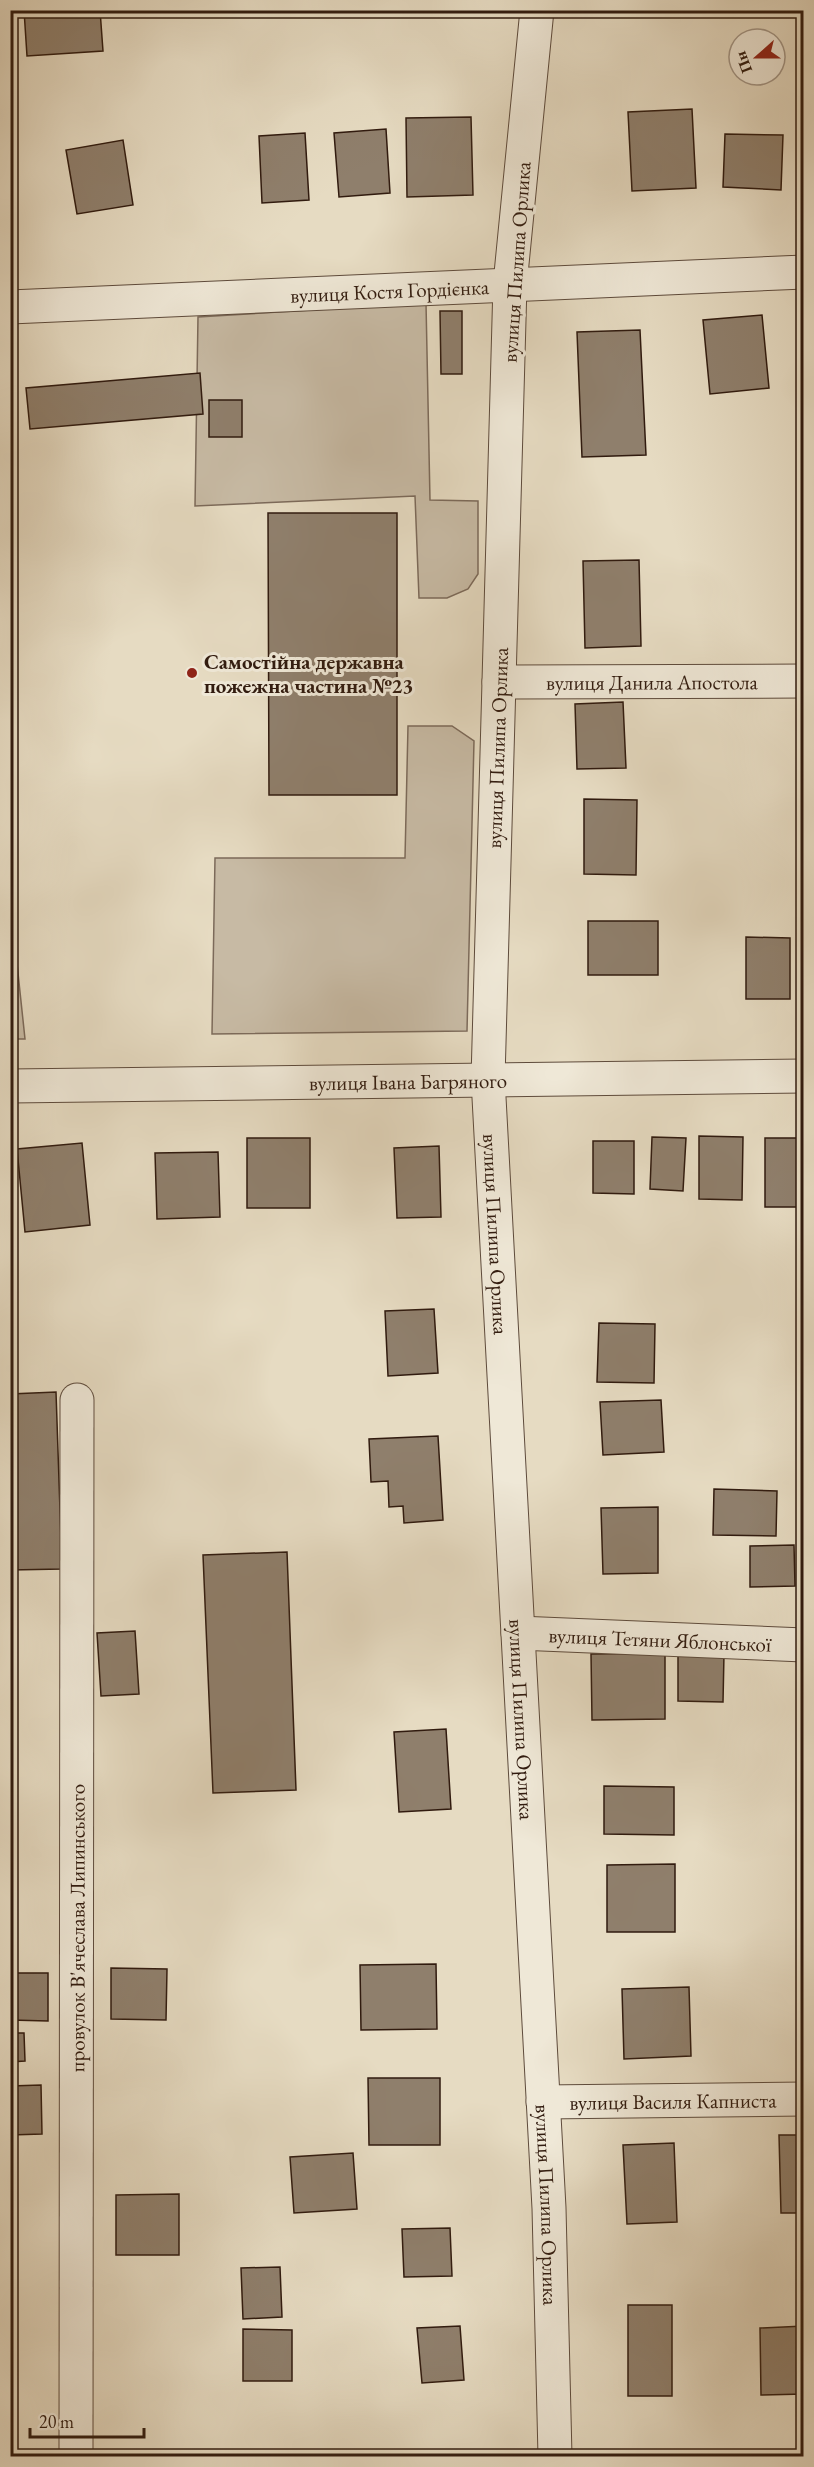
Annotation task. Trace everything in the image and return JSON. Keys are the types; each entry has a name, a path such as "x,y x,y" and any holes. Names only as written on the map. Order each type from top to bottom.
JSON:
{"street":[{"name":"вулиця Пилипа Орлика","path":"537,10 510,284 488,1079 549,2208 555,2457"},
{"name":"вулиця Костя Гордієнка","path":"10,307 804,272"},
{"name":"вулиця Данила Апостола","path":"499,682 804,681"},
{"name":"вулиця Івана Багряного","path":"10,1086 804,1076"},
{"name":"провулок В'ячеслава Липинського","path":"76,2457 77,1400"},
{"name":"вулиця Тетяни Яблонської","path":"518,1633 804,1645"},
{"name":"вулиця Василя Капниста","path":"543,2102 804,2099"}],"shaded area":[{"path":"426,303 430,500 478,501 478,574 468,589 447,598 419,598 415,496 195,506 198,317"},
{"path":"408,726 452,726 474,741 467,1031 212,1034 215,858 405,858"},
{"path":"11,907 25,1039 11,1039"}],"building":[{"path":"24,10 100,10 103,51 27,56"},
{"path":"430,10 487,10 487,17 430,17"},
{"path":"692,109 696,188 632,191 628,112"},
{"path":"798,112 804,112 804,190 797,190"},
{"path":"471,117 473,195 407,197 406,118"},
{"path":"386,129 390,193 339,197 334,133"},
{"path":"305,133 309,200 262,203 259,136"},
{"path":"10,134 13,134 12,192 10,192"},
{"path":"725,134 783,135 781,190 723,187"},
{"path":"123,140 133,205 77,214 66,150"},
{"path":"440,311 462,311 462,374 441,374"},
{"path":"762,315 769,388 710,394 703,320"},
{"path":"798,321 804,321 804,378 799,378"},
{"path":"640,330 646,455 582,457 577,332"},
{"path":"200,373 203,414 30,429 26,388"},
{"path":"209,400 242,400 242,437 209,437"},
{"path":"268,513 397,513 397,795 269,795"},
{"path":"639,560 641,646 585,648 583,561"},
{"path":"623,702 626,768 577,769 575,704"},
{"path":"584,799 637,800 636,875 584,874"},
{"path":"588,921 658,921 658,975 588,975"},
{"path":"746,937 790,938 790,999 746,999"},
{"path":"699,1136 743,1137 742,1200 699,1199"},
{"path":"652,1137 686,1138 683,1191 650,1189"},
{"path":"247,1138 310,1138 310,1208 247,1208"},
{"path":"765,1138 804,1138 804,1207 765,1207"},
{"path":"593,1141 634,1141 634,1194 593,1193"},
{"path":"82,1143 90,1225 25,1232 17,1149"},
{"path":"439,1146 441,1217 397,1218 394,1148"},
{"path":"218,1152 220,1217 157,1219 155,1153"},
{"path":"434,1309 438,1373 388,1376 385,1311"},
{"path":"599,1323 655,1324 654,1383 597,1382"},
{"path":"56,1392 62,1569 10,1570 10,1394"},
{"path":"661,1400 664,1452 603,1455 600,1402"},
{"path":"438,1436 443,1520 404,1523 403,1506 389,1507 388,1481 371,1482 369,1439"},
{"path":"714,1489 777,1491 776,1536 713,1535"},
{"path":"658,1507 658,1573 603,1574 601,1508"},
{"path":"794,1545 795,1586 750,1587 750,1546"},
{"path":"287,1552 296,1790 213,1793 203,1555"},
{"path":"135,1631 139,1694 101,1696 97,1633"},
{"path":"665,1653 665,1719 592,1720 591,1654"},
{"path":"678,1653 724,1654 723,1702 678,1701"},
{"path":"446,1729 451,1809 399,1812 394,1732"},
{"path":"604,1786 674,1787 674,1835 604,1834"},
{"path":"675,1864 675,1932 607,1932 607,1865"},
{"path":"436,1964 437,2029 361,2030 360,1965"},
{"path":"111,1968 167,1969 166,2020 111,2019"},
{"path":"10,1973 48,1973 48,2021 10,2020"},
{"path":"689,1987 691,2056 624,2059 622,1989"},
{"path":"10,2033 24,2033 25,2061 10,2062"},
{"path":"368,2078 440,2078 440,2145 369,2145"},
{"path":"41,2085 42,2134 10,2135 10,2086"},
{"path":"779,2135 804,2135 804,2213 781,2213"},
{"path":"674,2143 677,2222 627,2224 623,2145"},
{"path":"353,2153 357,2209 294,2213 290,2157"},
{"path":"179,2194 179,2255 116,2255 116,2195"},
{"path":"450,2228 452,2276 404,2277 402,2229"},
{"path":"280,2267 282,2317 243,2319 241,2268"},
{"path":"628,2305 672,2305 672,2396 628,2396"},
{"path":"460,2326 464,2380 422,2383 417,2328"},
{"path":"804,2326 804,2394 761,2395 760,2328"},
{"path":"243,2329 292,2330 292,2381 243,2381"}],"place":[{"name":"Самостійна державна пожежна частина №23","path":"192,673"}]}
